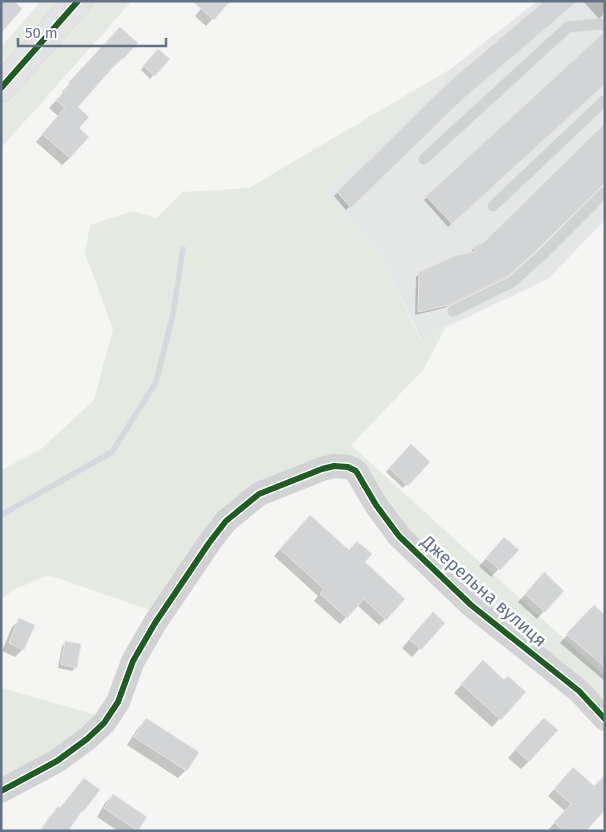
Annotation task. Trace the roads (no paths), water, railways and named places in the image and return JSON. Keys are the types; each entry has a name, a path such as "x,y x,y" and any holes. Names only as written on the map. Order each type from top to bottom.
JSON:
{"street":[{"path":"3,81 78,1"},
{"name":"Джерельна вулиця","path":"1,791 57,761 104,724 118,702 133,661 155,623 209,543 226,522 258,494 334,466 348,467 356,471 376,505 399,536 471,605 579,691 605,719"}],"lane":[{"path":"424,158 568,26 600,24 605,26"},
{"path":"493,206 605,100"},
{"path":"453,311 512,282 605,192"}],"waterway":[{"path":"1,515 112,452 156,382 173,314 183,249"}]}
